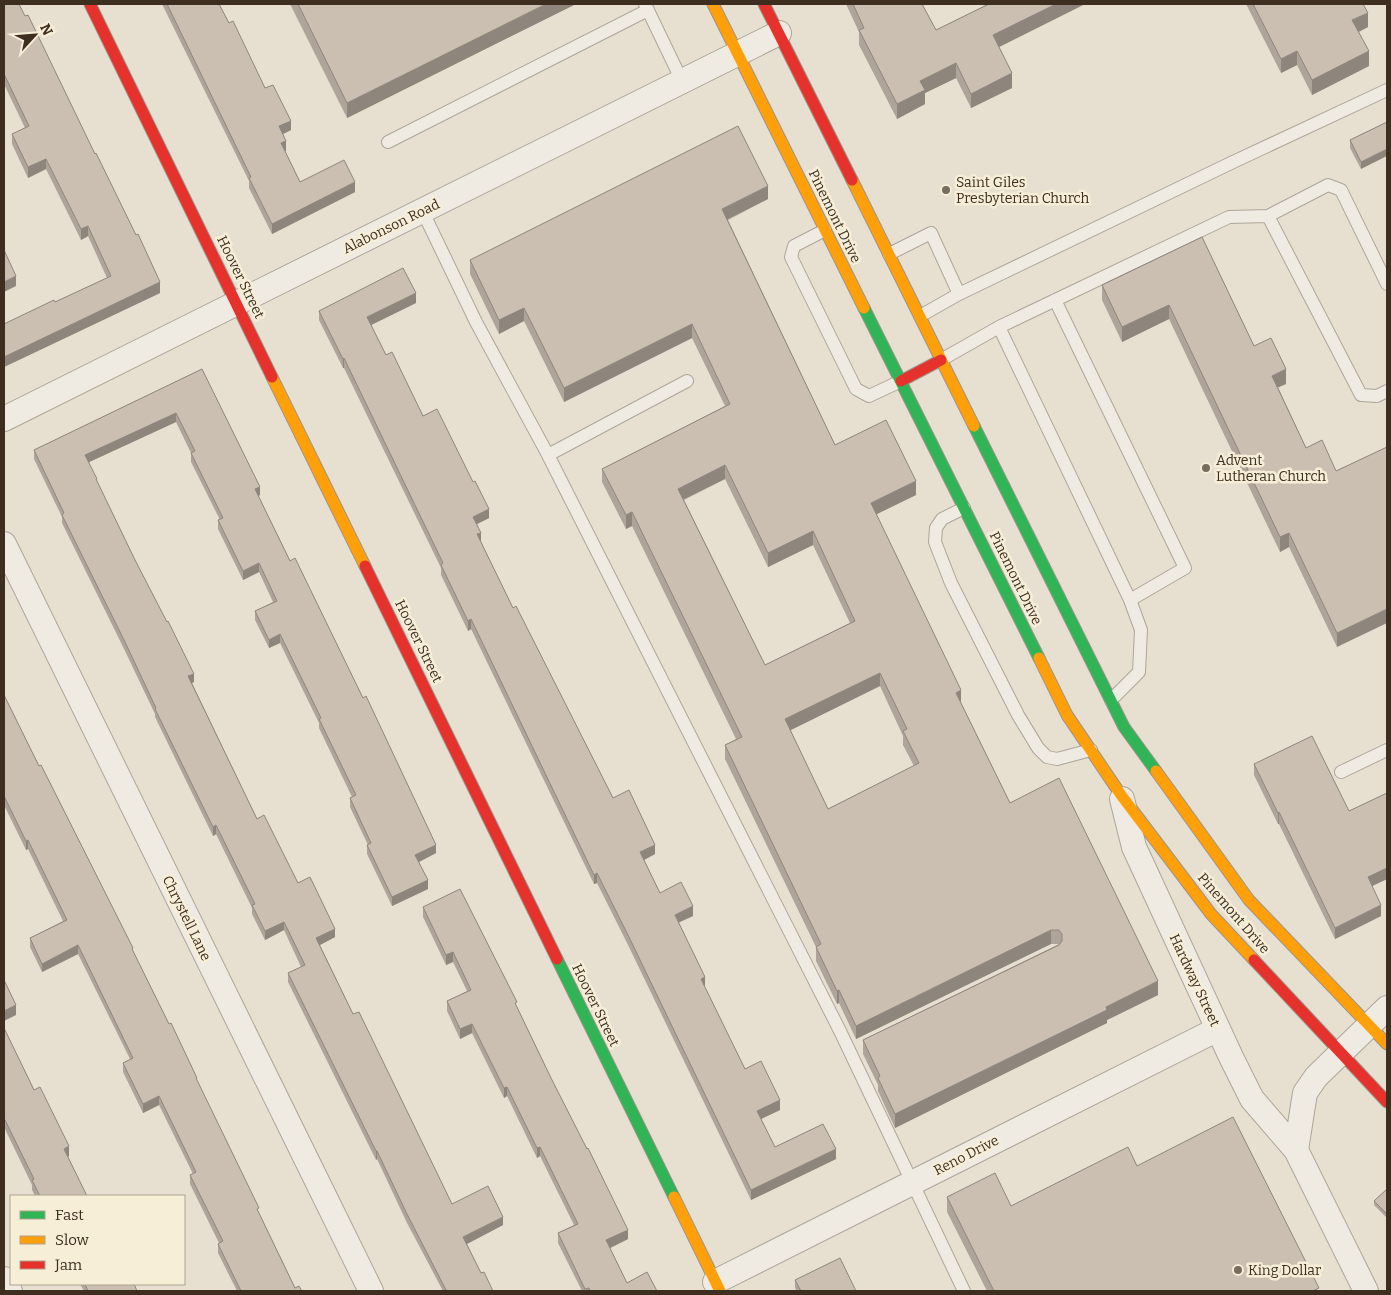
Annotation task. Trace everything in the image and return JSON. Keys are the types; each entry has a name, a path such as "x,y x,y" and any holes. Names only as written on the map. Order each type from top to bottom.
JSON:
{"main road":[{"name":"Hoover Street","path":"90,4 718,1287"},
{"name":"Pinemont Drive","path":"713,4 1067,715 1094,748 1121,795 1211,914 1387,1102"},
{"name":"Pinemont Drive","path":"764,4 1111,700 1121,730 1250,900 1387,1044"},
{"path":"901,381 942,360"}],"street":[{"name":"Alabonson Road","path":"4,419 779,33"},
{"name":"Chrystell Lane","path":"4,544 371,1291"},
{"name":"Hardway Street","path":"1121,795 1134,848 1252,1099 1296,1150 1366,1291"},
{"path":"1296,1150 1305,1093 1316,1077 1387,1008"},
{"name":"Reno Drive","path":"718,1287 913,1182 1218,1029"},
{"path":"4,1279 10,1291"}],"lane":[{"path":"388,142 647,7 682,81"},
{"path":"920,316 959,294 1228,164 1387,90"},
{"path":"942,360 998,327 1229,217 1268,216 1328,185 1341,190 1387,284"},
{"path":"422,210 476,322 548,455 855,1049 913,1182 964,1291"},
{"path":"1268,216 1361,395 1377,396 1387,391"},
{"path":"825,230 794,246 791,257 856,389 869,396 901,381"},
{"path":"889,254 931,233 959,294"},
{"path":"1055,300 1185,568 1130,600"},
{"path":"998,327 1130,600 1142,630 1139,672 1111,700"},
{"path":"548,455 688,380"},
{"path":"964,508 942,519 936,528 935,542 951,583 1018,715 1038,748 1047,756 1057,758 1094,748"},
{"path":"1341,772 1387,750"}],"building":[{"path":"4,4 19,4 25,16 28,15 95,154 136,235 138,234 160,282 4,357 4,324 111,276 88,226 81,229 46,159 28,167 12,134 29,126 4,74"},
{"path":"167,4 219,4 229,23 233,21 265,88 273,85 291,121 279,126 286,141 281,143 300,182 344,160 355,182 272,224"},
{"path":"298,4 546,4 347,103"},
{"path":"853,4 922,4 936,30 989,4 1056,4 993,35 1012,73 971,94 956,63 920,81 925,90 897,104 859,30 864,28"},
{"path":"1253,4 1363,4 1368,13 1352,20 1369,51 1312,80 1297,51 1281,59"},
{"path":"1387,122 1387,149 1361,162 1350,140"},
{"path":"738,126 768,186 722,209 835,445 886,420 916,481 871,503 961,690 956,693 1010,803 1059,778 1158,981 1106,1007 1107,1010 895,1114 863,1040 1059,945 1062,941 1062,934 1059,930 1051,930 856,1026 816,947 821,944 725,745 742,737 632,512 626,515 602,469 730,404 692,324 564,388 524,308 499,320 470,260","holes":["725,465 768,553 813,531 855,621 765,665 678,489","880,673 907,729 903,731 919,763 828,809 785,719"]},
{"path":"1202,237 1254,346 1271,338 1286,369 1272,376 1306,448 1322,440 1336,471 1387,447 1387,609 1337,633 1289,533 1280,537 1169,305 1122,327 1102,285"},
{"path":"4,250 16,276 4,282"},
{"path":"403,268 416,293 367,317 386,355 392,352 423,416 437,409 473,482 475,481 489,509 473,517 481,533 477,534 513,608 516,606 613,798 629,790 655,845 640,852 660,893 681,882 693,906 675,915 705,977 701,979 745,1069 761,1061 780,1100 757,1111 775,1147 823,1124 836,1149 751,1190 629,937 597,873 594,875 471,619 468,621 441,565 443,563 344,358 319,311"},
{"path":"202,369 260,487 255,489 290,561 295,558 363,698 366,696 436,845 415,855 428,880 392,897 367,845 371,843 350,798 356,795 319,719 321,718 280,634 269,640 255,611 277,601 259,563 243,571 218,520 223,518 191,453 195,451 176,413 85,455 135,560 194,674 188,676 257,819 264,815 298,883 310,877 335,929 316,938 353,1014 359,1012 452,1204 488,1186 503,1217 463,1237 481,1273 484,1272 493,1291 443,1291 446,1290 288,973 305,965 284,922 265,931 252,905 255,904 216,825 213,827 155,709 125,642 62,515 64,513 34,450"},
{"path":"4,695 133,948 169,1024 171,1023 295,1288 299,1286 302,1291 241,1291 218,1244 223,1241 190,1175 196,1172 159,1096 143,1104 123,1063 133,1058 78,945 42,964 30,938 67,920 4,796"},
{"path":"1312,736 1349,811 1387,793 1387,868 1368,877 1381,905 1335,928 1254,764"},
{"path":"460,889 517,1002 515,1003 551,1078 628,1230 606,1240 627,1283 647,1272 657,1291 590,1291 589,1288 585,1289 558,1233 578,1224 540,1147 537,1148 507,1087 504,1088 472,1024 460,1029 447,1001 471,990 453,952 446,955 423,907"},
{"path":"4,980 16,1005 4,1011"},
{"path":"4,1028 34,1090 40,1087 69,1146 64,1149 87,1195 40,1195 32,1180 34,1179 4,1118"},
{"path":"1233,1117 1319,1288 1313,1291 994,1291 947,1197 995,1173 1011,1206 1128,1147 1137,1166"},
{"path":"1387,1189 1387,1214 1374,1201"},
{"path":"840,1258 856,1291 801,1291 795,1280"},
{"path":"85,1285 134,1285 137,1291 88,1291"}],"traffic: fast":[{"path":"864,308 1039,658"},
{"path":"974,426 1124,727 1156,771"},
{"path":"557,959 674,1197"}],"traffic: slow":[{"path":"713,4 864,308"},
{"path":"852,180 974,426"},
{"path":"272,377 365,566"},
{"path":"1039,658 1067,715 1121,795 1211,914 1254,960"},
{"path":"1156,771 1249,900 1387,1044"},
{"path":"674,1197 720,1291"}],"traffic: jam":[{"path":"90,4 272,377"},
{"path":"764,4 852,180"},
{"path":"901,381 941,360"},
{"path":"365,566 557,959"},
{"path":"1254,960 1387,1102"}],"place":[{"name":"Saint Giles Presbyterian Church","path":"946,190"},
{"name":"Advent Lutheran Church","path":"1206,468"},
{"name":"King Dollar","path":"1238,1270"}]}
